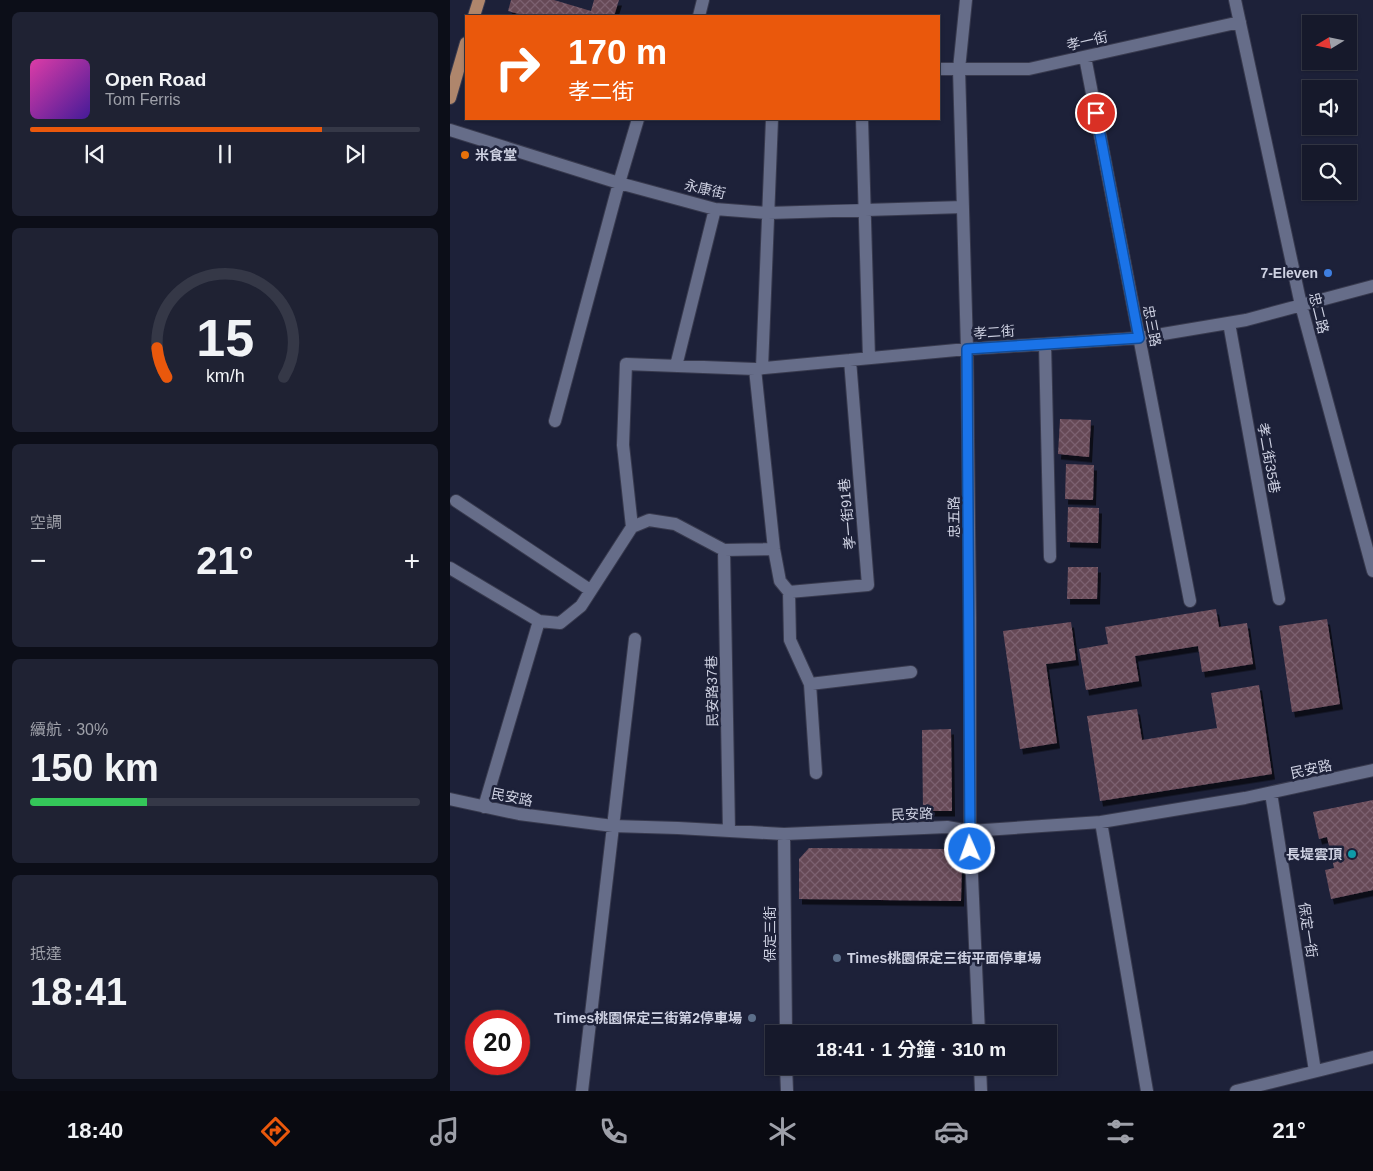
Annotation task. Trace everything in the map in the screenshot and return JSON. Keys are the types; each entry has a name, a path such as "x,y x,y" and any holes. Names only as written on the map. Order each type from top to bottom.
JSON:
{"main road":[{"path":"474,15 479,0"},
{"path":"450,98 465,46"}],"street":[{"path":"699,15 703,0"},
{"name":"忠五路","path":"966,0 959,69 967,349 970,830 978,1025"},
{"name":"忠二路","path":"1236,0 1301,305 1373,571"},
{"name":"孝一街","path":"940,69 1029,69 1240,22"},
{"name":"忠三路","path":"1085,57 1190,601"},
{"path":"555,421 619,182 638,120"},
{"path":"772,120 758,368 774,549 780,581 789,592 790,640 810,684 816,773"},
{"path":"862,120 869,358"},
{"name":"永康街","path":"450,130 619,182 715,209 768,213 963,207"},
{"path":"676,366 715,209"},
{"name":"孝二街","path":"632,527 623,445 626,364 758,368 967,349 1139,338 1246,320 1373,286"},
{"name":"孝二街35巷","path":"1229,323 1279,599"},
{"path":"1045,344 1050,557"},
{"name":"孝一街91巷","path":"789,592 868,585 850,360"},
{"path":"456,501 590,590"},
{"path":"450,568 539,621 560,624 581,606 632,527 650,520 675,524 724,550 774,549"},
{"name":"民安路37巷","path":"724,550 729,831"},
{"path":"484,806 539,621"},
{"path":"582,1091 635,639"},
{"path":"810,684 911,672"},
{"name":"民安路","path":"450,799 519,814 613,826 784,834 947,827 970,830 1101,822 1271,793 1373,770"},
{"name":"保定一街","path":"1271,793 1315,1071"},
{"path":"1101,822 1147,1091"},
{"name":"保定三街","path":"784,834 786,1025"},
{"path":"1236,1091 1373,1057"},
{"path":"786,1075 786,1091"},
{"path":"980,1075 981,1091"}],"building":[{"path":"511,0 554,0 591,11 594,0 619,0 614,15 522,15 508,11"},
{"path":"1060,419 1091,420 1089,457 1058,454"},
{"path":"1066,464 1094,465 1093,500 1065,499"},
{"path":"1068,507 1099,508 1098,543 1067,542"},
{"path":"1068,567 1098,567 1097,599 1067,599"},
{"path":"1216,609 1219,627 1247,623 1253,664 1202,672 1198,646 1135,656 1139,681 1086,690 1079,649 1108,644 1105,627"},
{"path":"1327,619 1340,704 1292,712 1279,626"},
{"path":"1071,622 1076,660 1046,664 1057,743 1020,749 1003,631"},
{"path":"1259,685 1272,774 1100,801 1087,716 1137,709 1142,740 1217,728 1211,693"},
{"path":"951,729 952,811 923,811 922,730"},
{"name":"長堤雲頂","path":"1373,800 1373,890 1331,899 1325,870 1334,868 1327,837 1319,839 1313,812"},
{"path":"809,848 950,849 962,859 961,901 799,899 799,859"}],"place":[{"name":"米食堂","path":"465,155"},
{"name":"7-Eleven","path":"1328,273"},
{"name":"長堤雲頂","path":"1352,854"},
{"name":"Times桃園保定三街平面停車場","path":"837,958"},
{"name":"Times桃園保定三街第2停車場","path":"752,1018"}],"route":[{"path":"970,849 970,598 967,349 1139,338 1096,113"}]}
